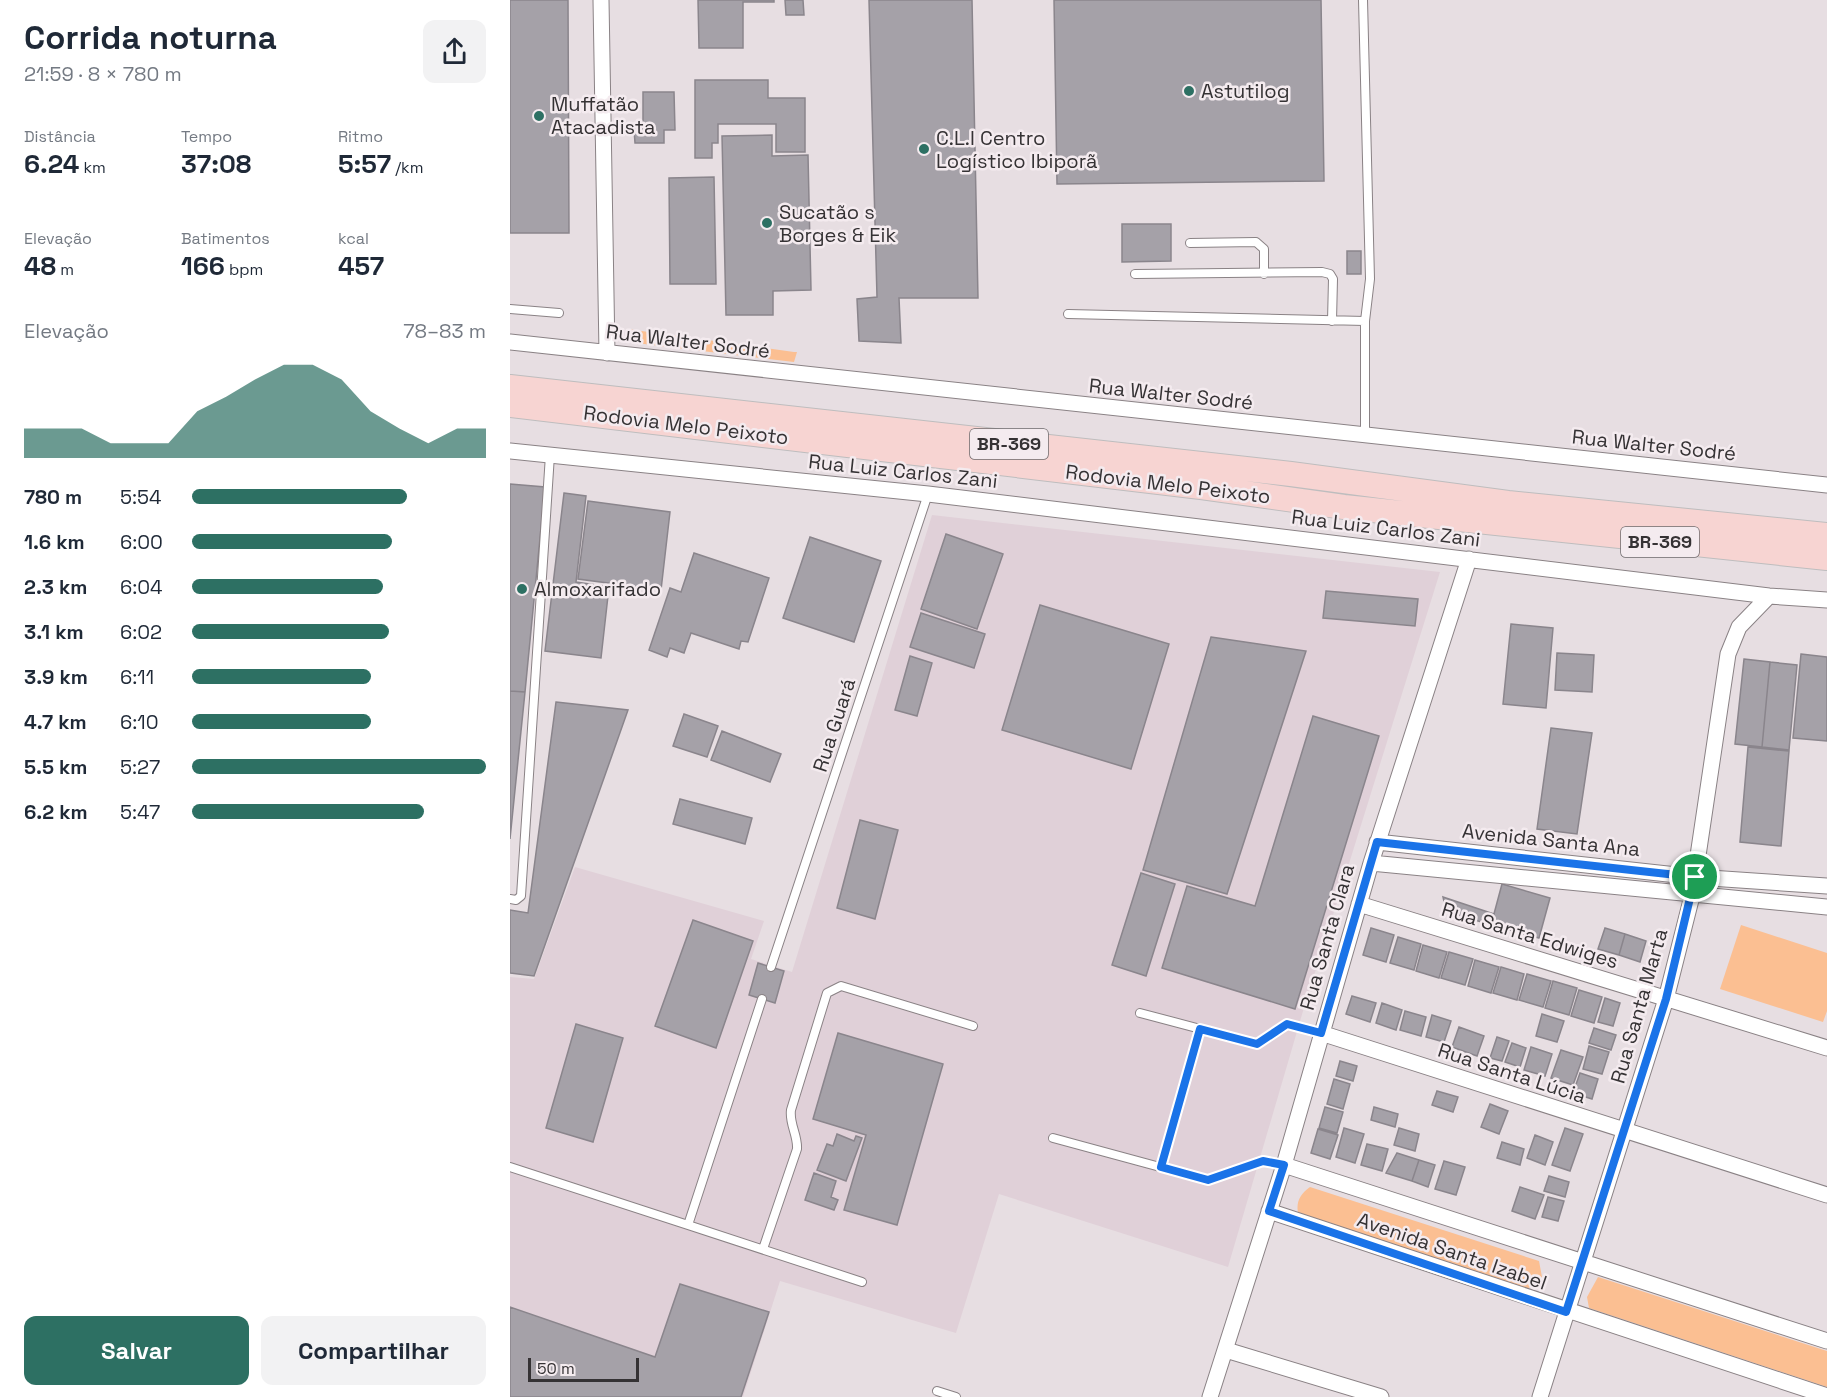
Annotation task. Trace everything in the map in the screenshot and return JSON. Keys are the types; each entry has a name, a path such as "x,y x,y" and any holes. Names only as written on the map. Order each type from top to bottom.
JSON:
{"main road":[{"name":"Rodovia Melo Peixoto","path":"510,387 1292,474 1508,503 1827,535"},
{"name":"Rodovia Melo Peixoto","path":"510,405 1201,487 1344,507 1827,558"}],"street":[{"path":"601,0 607,353"},
{"name":"Rua Walter Sodré","path":"510,342 1827,485"},
{"name":"Rua Luiz Carlos Zani","path":"510,451 928,494 1769,596 1827,600"},
{"name":"Rua Santa Clara","path":"1210,1397 1284,1165 1377,842 1469,559"},
{"name":"Rua Santa Marta","path":"1540,1397 1666,999 1692,896 1728,654 1740,627 1769,596"},
{"name":"Avenida Santa Ana","path":"1377,842 1695,877 1827,886"},
{"name":"Avenida Santa Ana","path":"1371,863 1692,896 1827,907"},
{"name":"Rua Santa Edwiges","path":"1359,904 1827,1048"},
{"name":"Rua Santa Lúcia","path":"1321,1033 1827,1195"},
{"name":"Avenida Santa Izabel","path":"1284,1165 1827,1341"},
{"name":"Avenida Santa Izabel","path":"1269,1211 1566,1312 1827,1396"},
{"path":"1226,1350 1381,1397"}],"lane":[{"path":"1364,0 1370,279 1365,321 1365,436"},
{"path":"1190,243 1256,242 1264,249 1266,258 1264,274"},
{"path":"1135,274 1322,272 1330,274 1334,287 1332,321"},
{"path":"510,309 558,313"},
{"path":"1068,315 1365,321"},
{"path":"510,899 516,900 521,896 550,456"},
{"name":"Rua Guará","path":"771,967 928,494"},
{"path":"763,1249 797,1149 798,1140 790,1121 791,1110 828,993 841,986 973,1026"},
{"path":"688,1225 762,999"},
{"path":"1140,1013 1257,1044 1287,1024 1321,1033"},
{"path":"1161,1167 1200,1029"},
{"path":"1053,1138 1208,1180 1263,1161 1284,1165"},
{"path":"510,1167 862,1282"},
{"path":"936,1391 956,1397"}],"shaded area":[{"path":"627,329 797,352 794,362 636,343 629,336"},
{"path":"932,515 1440,572 1303,1011 1228,1267 999,1194 956,1333 780,1281 743,1397 510,1397 510,977 534,979 575,867 764,921 751,959 792,972"},
{"path":"1741,925 1827,953 1827,1011 1823,1022 1720,989"},
{"path":"1310,1187 1539,1261 1542,1277 1524,1292 1298,1213 1300,1198"},
{"path":"1598,1277 1827,1351 1827,1387 1589,1308 1587,1297"}],"building":[{"name":"Muffatão Atacadista","path":"510,0 568,0 569,233 510,233"},
{"path":"698,0 774,0 774,2 743,2 743,48 699,48"},
{"path":"785,0 803,0 804,15 786,15"},
{"name":"C.L.I Centro Logístico Ibiporã","path":"869,0 972,0 978,298 899,298 901,343 859,341 857,299 877,297"},
{"name":"Astutilog","path":"1054,0 1321,0 1324,181 1057,184"},
{"path":"695,80 768,80 768,98 805,98 805,152 776,152 776,124 718,124 718,143 712,143 712,158 695,158"},
{"path":"643,92 674,92 675,130 664,130 664,143 635,143 634,129 643,129"},
{"name":"Sucatão s Borges & Eik","path":"772,135 772,156 808,155 811,290 773,291 773,315 726,315 722,136"},
{"path":"714,177 716,284 670,284 669,178"},
{"path":"1122,224 1171,224 1171,261 1122,262"},
{"path":"1347,251 1361,251 1361,274 1347,274"},
{"name":"Almoxarifado","path":"510,484 545,487 525,692 510,691"},
{"path":"564,493 586,496 576,582 609,587 601,658 545,651"},
{"path":"588,501 670,512 661,590 578,579"},
{"path":"946,534 1003,554 977,629 921,609"},
{"path":"810,537 881,561 854,642 783,618"},
{"path":"694,553 769,578 748,642 741,641 739,649 691,633 684,653 670,648 667,657 649,650 670,588 681,592"},
{"path":"1326,591 1418,599 1415,626 1323,618"},
{"path":"1040,605 1169,644 1131,769 1002,730"},
{"path":"921,613 985,634 974,668 910,647"},
{"path":"1511,624 1553,628 1546,708 1503,704"},
{"path":"1211,637 1306,651 1227,894 1143,870"},
{"path":"1557,653 1594,655 1592,692 1555,690"},
{"path":"1801,654 1827,657 1827,741 1793,738"},
{"path":"910,656 932,663 917,716 895,710"},
{"path":"1744,659 1770,662 1762,747 1735,744"},
{"path":"1770,662 1797,665 1789,750 1762,747"},
{"path":"510,691 525,692 510,839"},
{"path":"556,702 628,710 534,976 510,973 510,910 528,913"},
{"path":"684,714 718,726 707,757 673,746"},
{"path":"1313,716 1379,736 1295,1009 1162,968 1187,886 1255,906"},
{"path":"1551,728 1592,733 1577,834 1537,829"},
{"path":"722,731 781,754 770,782 711,760"},
{"path":"1748,747 1789,751 1781,846 1740,842"},
{"path":"680,799 752,818 745,844 673,824"},
{"path":"860,820 898,830 875,919 837,908"},
{"path":"1141,873 1175,884 1146,976 1112,965"},
{"path":"1502,884 1550,898 1539,938 1491,925"},
{"path":"1443,897 1494,914 1491,925 1446,911"},
{"path":"693,920 753,941 716,1048 655,1026"},
{"path":"1371,928 1394,935 1386,962 1363,955"},
{"path":"1605,928 1625,934 1619,955 1598,949"},
{"path":"1625,934 1646,941 1640,962 1619,955"},
{"path":"1398,937 1421,944 1414,970 1390,963"},
{"path":"1423,945 1447,952 1439,978 1416,971"},
{"path":"1449,952 1473,959 1465,985 1441,978"},
{"path":"1475,960 1499,967 1491,993 1468,986"},
{"path":"758,963 784,971 775,1003 749,995"},
{"path":"1501,967 1524,974 1517,1000 1493,993"},
{"path":"1527,974 1551,981 1543,1007 1519,1000"},
{"path":"1553,981 1577,988 1569,1015 1545,1008"},
{"path":"1579,990 1602,997 1594,1023 1571,1016"},
{"path":"1352,996 1376,1003 1370,1022 1346,1014"},
{"path":"1605,998 1620,1003 1613,1026 1598,1022"},
{"path":"1382,1003 1402,1010 1396,1030 1376,1023"},
{"path":"1405,1011 1426,1017 1421,1036 1400,1030"},
{"path":"1542,1014 1564,1021 1557,1042 1536,1036"},
{"path":"1432,1015 1451,1021 1444,1042 1426,1037"},
{"path":"576,1024 623,1038 593,1142 546,1128"},
{"path":"1459,1027 1484,1036 1477,1056 1452,1047"},
{"path":"1594,1028 1616,1035 1611,1050 1589,1043"},
{"path":"838,1033 943,1064 897,1225 844,1210 866,1135 813,1119"},
{"path":"1497,1037 1509,1041 1502,1061 1490,1058"},
{"path":"1512,1043 1526,1048 1520,1067 1505,1062"},
{"path":"1589,1046 1609,1052 1602,1074 1583,1069"},
{"path":"1531,1047 1552,1054 1545,1076 1524,1070"},
{"path":"1561,1050 1583,1057 1573,1085 1551,1078"},
{"path":"1340,1061 1357,1066 1353,1081 1336,1076"},
{"path":"1580,1073 1598,1079 1592,1099 1573,1093"},
{"path":"1334,1079 1350,1084 1343,1109 1327,1104"},
{"path":"1437,1091 1458,1097 1453,1112 1432,1105"},
{"path":"1490,1104 1508,1111 1499,1134 1481,1127"},
{"path":"1325,1107 1343,1112 1337,1133 1319,1128"},
{"path":"1374,1107 1398,1114 1395,1127 1371,1120"},
{"path":"1344,1128 1364,1134 1355,1163 1336,1157"},
{"path":"1399,1128 1419,1134 1415,1151 1394,1145"},
{"path":"1565,1128 1583,1134 1570,1171 1552,1165"},
{"path":"1318,1129 1338,1135 1330,1159 1311,1153"},
{"path":"837,1134 854,1141 856,1136 862,1138 846,1181 817,1170 827,1144 833,1146"},
{"path":"1535,1135 1553,1142 1545,1165 1527,1158"},
{"path":"1502,1142 1524,1149 1520,1165 1497,1158"},
{"path":"1367,1144 1388,1149 1382,1171 1361,1165"},
{"path":"1397,1153 1419,1160 1412,1181 1386,1173"},
{"path":"1419,1160 1435,1165 1428,1187 1412,1181"},
{"path":"1444,1161 1465,1167 1456,1195 1435,1189"},
{"path":"814,1173 836,1181 831,1197 838,1200 834,1210 805,1200"},
{"path":"1549,1176 1569,1182 1565,1197 1544,1191"},
{"path":"1520,1187 1544,1195 1535,1219 1512,1211"},
{"path":"1548,1197 1564,1201 1558,1221 1542,1217"},
{"path":"680,1284 769,1312 741,1397 510,1397 510,1307 655,1357"}],"place":[{"name":"Astutilog","path":"1189,91"},
{"name":"Muffatão Atacadista","path":"539,116"},
{"name":"C.L.I Centro Logístico Ibiporã","path":"924,149"},
{"name":"Sucatão s Borges & Eik","path":"767,223"},
{"name":"Almoxarifado","path":"522,589"}],"route":[{"path":"1377,842 1695,877 1666,999 1566,1312 1269,1211 1284,1165 1263,1161 1208,1180 1161,1167 1200,1029 1257,1044 1263,1043 1281,1026 1287,1024 1321,1033 1377,842"}]}
